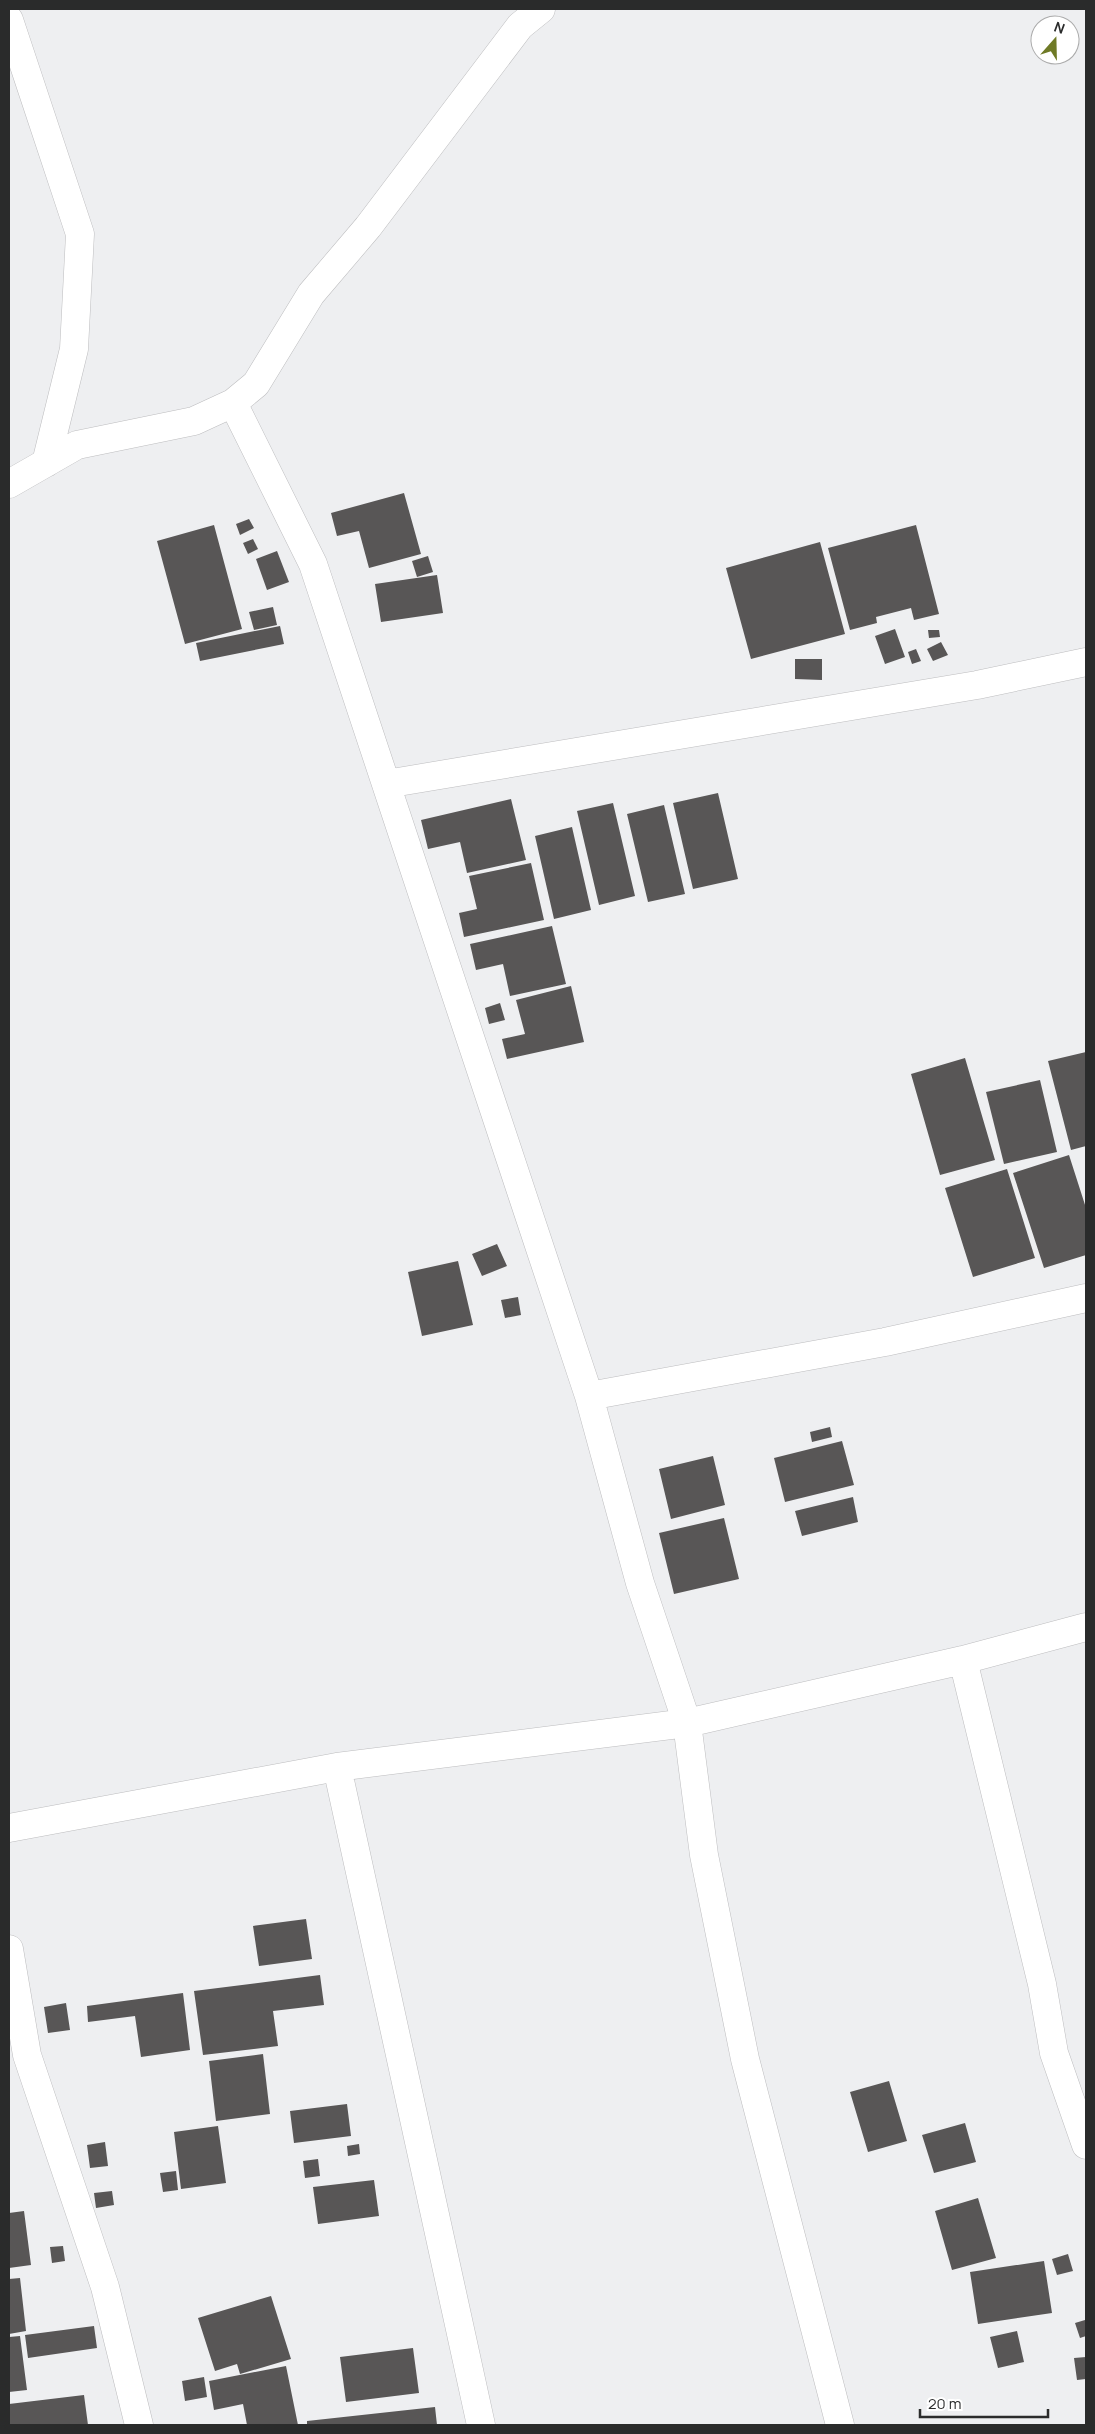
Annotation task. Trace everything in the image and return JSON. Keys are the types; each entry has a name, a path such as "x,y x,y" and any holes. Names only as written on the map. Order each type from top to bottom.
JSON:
{"street":[{"path":"9,484 77,445 194,421 233,403 256,384 311,294 368,226 520,26 541,9"},
{"path":"9,20 80,234 74,349 46,462"},
{"path":"233,403 313,564 589,1396 640,1583 687,1723 704,1855 745,2059 840,2425"},
{"path":"386,784 977,685 1086,662"},
{"path":"589,1396 884,1342 1086,1298"},
{"path":"9,1828 337,1768 687,1723 963,1660 1086,1628"},
{"path":"963,1660 1042,1984 1054,2053 1086,2145"},
{"path":"337,1768 481,2425"},
{"path":"9,1949 26,2055 105,2287 138,2425"}],"building":[{"path":"404,493 421,554 369,568 359,531 337,536 331,513"},
{"path":"249,519 254,528 240,535 236,524"},
{"path":"214,525 242,629 185,644 157,541"},
{"path":"916,525 939,614 914,620 911,608 876,617 877,623 850,630 828,548"},
{"path":"253,539 258,549 248,554 243,543"},
{"path":"820,542 845,634 751,659 726,568"},
{"path":"277,551 289,582 267,590 256,559"},
{"path":"428,556 433,572 417,577 412,561"},
{"path":"437,575 443,613 381,622 375,584"},
{"path":"273,607 277,625 254,630 249,612"},
{"path":"280,626 284,644 200,661 196,643"},
{"path":"895,629 905,657 885,664 875,636"},
{"path":"928,630 939,630 940,637 929,638"},
{"path":"941,642 948,655 933,661 927,649"},
{"path":"916,649 921,661 912,664 908,652"},
{"path":"795,659 822,659 822,680 795,679"},
{"path":"718,793 738,879 693,889 673,803"},
{"path":"511,799 526,860 467,873 460,842 428,849 421,820"},
{"path":"613,803 635,896 599,905 577,811"},
{"path":"664,805 685,894 648,902 627,814"},
{"path":"572,827 591,910 554,919 535,836"},
{"path":"531,863 544,920 464,937 459,913 477,909 469,876"},
{"path":"552,926 566,984 510,996 503,964 476,970 470,944"},
{"path":"571,986 584,1042 507,1059 502,1039 525,1034 516,1000"},
{"path":"500,1003 505,1020 489,1024 485,1008"},
{"path":"1086,1052 1086,1146 1071,1150 1048,1061"},
{"path":"965,1058 995,1160 940,1175 911,1074"},
{"path":"1040,1080 1057,1152 1004,1164 986,1092"},
{"path":"1069,1155 1086,1208 1086,1255 1044,1268 1013,1173"},
{"path":"1007,1169 1035,1258 973,1277 945,1188"},
{"path":"497,1244 507,1266 482,1276 472,1254"},
{"path":"458,1261 473,1325 422,1336 408,1272"},
{"path":"518,1297 521,1315 505,1318 501,1300"},
{"path":"830,1427 832,1437 812,1442 810,1432"},
{"path":"842,1441 854,1485 785,1502 774,1458"},
{"path":"713,1456 725,1505 671,1519 659,1469"},
{"path":"853,1497 858,1522 802,1536 795,1511"},
{"path":"724,1518 739,1579 674,1594 659,1533"},
{"path":"306,1919 312,1959 259,1966 253,1926"},
{"path":"320,1975 324,2005 273,2011 278,2046 203,2055 194,1991"},
{"path":"183,1993 190,2050 141,2057 135,2016 88,2022 87,2006"},
{"path":"66,2003 70,2030 48,2033 44,2007"},
{"path":"263,2054 270,2114 216,2121 209,2061"},
{"path":"889,2081 907,2141 868,2152 850,2092"},
{"path":"347,2104 351,2136 294,2143 290,2111"},
{"path":"965,2123 976,2162 934,2173 922,2135"},
{"path":"218,2126 226,2183 181,2189 174,2132"},
{"path":"105,2142 108,2166 90,2168 87,2145"},
{"path":"359,2144 360,2154 348,2156 347,2146"},
{"path":"318,2159 320,2176 305,2178 303,2161"},
{"path":"176,2171 178,2190 163,2192 160,2173"},
{"path":"374,2180 379,2216 318,2224 313,2187"},
{"path":"112,2191 114,2205 96,2208 94,2193"},
{"path":"978,2198 996,2258 952,2270 935,2211"},
{"path":"24,2211 31,2265 9,2268 9,2213"},
{"path":"63,2246 65,2261 52,2263 50,2247"},
{"path":"1068,2254 1073,2271 1057,2275 1052,2259"},
{"path":"1044,2261 1052,2313 978,2324 970,2272"},
{"path":"20,2278 26,2331 9,2334 9,2279"},
{"path":"271,2296 291,2359 240,2374 237,2364 215,2371 198,2318"},
{"path":"1085,2320 1086,2336 1080,2338 1075,2323"},
{"path":"94,2326 97,2348 28,2358 25,2335"},
{"path":"1017,2331 1024,2362 998,2368 990,2337"},
{"path":"20,2336 27,2390 9,2392 9,2337"},
{"path":"413,2348 419,2393 346,2402 340,2357"},
{"path":"1086,2357 1086,2379 1077,2380 1074,2358"},
{"path":"286,2366 298,2425 247,2425 243,2404 214,2410 209,2381"},
{"path":"204,2377 207,2397 185,2401 182,2381"},
{"path":"84,2395 88,2425 9,2425 9,2404"},
{"path":"435,2407 437,2425 307,2425 307,2421"}]}
